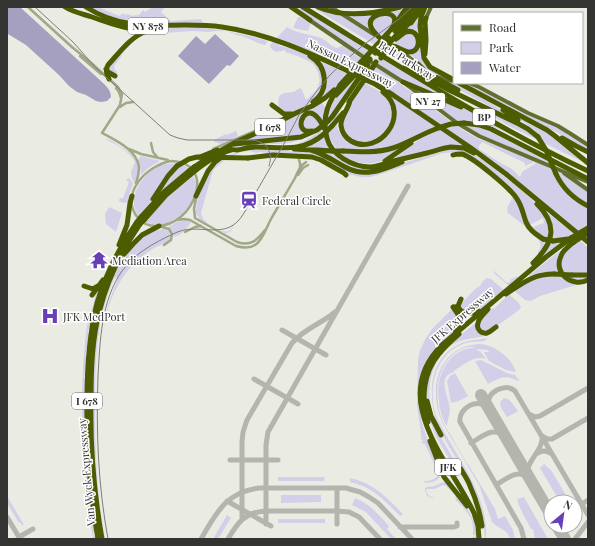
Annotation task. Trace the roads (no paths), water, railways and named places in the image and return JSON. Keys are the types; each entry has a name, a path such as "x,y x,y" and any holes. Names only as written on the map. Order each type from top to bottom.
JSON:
{"highway":[{"path":"65,7 115,25 136,30 214,26"},
{"name":"Nassau Expressway","path":"86,7 110,19 135,25 197,25 239,30 286,44 319,57 375,84 461,140 588,242"},
{"path":"290,7 310,20"},
{"name":"Belt Parkway","path":"303,7 479,114 536,146 588,171"},
{"name":"Belt Parkway","path":"309,7 498,121 588,167"},
{"path":"318,7 340,13 373,12 400,7"},
{"path":"392,29 407,7"},
{"name":"Van Wyck Expressway","path":"377,55 385,52 389,43 412,7"},
{"path":"408,24 418,7"},
{"name":"Van Wyck Expressway","path":"192,170 232,150 256,147 287,149 308,144 318,139 323,131 327,114 335,96 377,55 382,46 392,39 418,7"},
{"path":"323,131 328,121 370,62 392,39 411,23 424,7"},
{"path":"424,7 420,26 423,56 426,63 430,67 453,80"},
{"path":"382,39 374,32 370,22 378,14 391,15 394,18 395,21 392,29 392,39"},
{"path":"426,18 425,22 428,32 425,56 426,63"},
{"path":"109,79 106,74 108,65 133,38 149,30"},
{"path":"409,31 416,35 419,42 415,49 408,52 392,39 409,31"},
{"path":"278,122 280,113 272,105 284,114 296,113 319,97 324,86 324,75 321,67 315,60 286,44"},
{"path":"370,62 341,84 328,105 323,131 330,146 339,155 350,162 369,167 448,148 461,148 473,152 494,165"},
{"name":"Van Wyck Expressway","path":"323,131 332,126 338,119 370,62"},
{"path":"418,64 431,76 492,110"},
{"path":"406,66 449,90 522,125 537,136"},
{"path":"106,69 115,76"},
{"path":"350,100 341,124 343,133 348,139 355,143 368,144 378,140 386,134 391,127 393,120 394,112 392,101 388,96 366,80"},
{"path":"403,82 479,114"},
{"name":"Van Wyck Expressway","path":"98,539 92,499 88,448 87,396 90,336 102,289 124,242 141,219 168,188 209,157 238,141 308,108 325,98 341,84"},
{"path":"464,84 525,125 537,136 547,153 560,182 577,200 588,206"},
{"path":"480,95 588,152"},
{"path":"464,123 480,125 491,129 588,180"},
{"path":"287,149 370,152 389,149 438,128 451,124 464,123 480,124 494,128 579,167"},
{"path":"536,124 555,136 588,163"},
{"path":"363,166 388,160 417,139 438,128"},
{"path":"232,145 292,138 323,131"},
{"path":"191,159 200,157 238,141"},
{"path":"196,196 205,175 212,165 225,155 237,150"},
{"path":"311,150 324,155 349,169 366,172 382,170 427,153"},
{"path":"453,155 460,154 469,157 511,190 518,199 526,221 534,233 543,239 555,241 573,240"},
{"path":"141,219 147,207 168,176 177,166 186,160 193,158 248,158 273,155 312,157 321,160 346,175"},
{"path":"515,286 518,278 543,253 549,243 551,234 550,224 544,210 521,187"},
{"path":"113,266 114,256 126,228 132,196"},
{"path":"548,209 588,246"},
{"path":"92,294 113,266 136,240 145,233 159,226"},
{"path":"504,294 588,228"},
{"path":"586,277 579,283 571,281 564,276 560,269 559,261 564,250 573,240 588,232"},
{"name":"Van Wyck Expressway","path":"102,539 93,466 91,382 97,319 113,266"},
{"path":"515,286 544,274 586,277"},
{"path":"84,286 93,289 98,286"},
{"name":"JFK Expressway","path":"479,539 476,523 470,510 442,473 422,420 419,404 420,394 423,375 431,357 442,345 493,301 504,294"},
{"name":"JFK Expressway","path":"483,539 482,526 479,517 430,429 426,417 424,398 425,385 429,370 437,356 448,344 504,294"},
{"path":"461,299 458,308 461,311"},
{"path":"431,357 435,350 455,331 459,325 459,317 453,306 467,313 476,312 493,301"},
{"path":"489,308 479,320 477,324 478,328 482,332 487,333 496,327"},
{"path":"437,356 428,378 426,394 430,413 441,435"},
{"path":"461,469 474,495 482,526"}],"main road":[{"name":"NY 27","path":"331,7 382,39 392,39 418,64 434,76 453,81"},
{"path":"426,18 431,7"},
{"name":"NY 27","path":"310,20 358,54 403,82 446,116 465,128 482,137 588,180"},
{"path":"464,84 479,86 528,113 558,126 588,146"},
{"path":"554,166 588,190"}],"street":[{"path":"28,7 115,87 119,92 121,100"},
{"path":"72,47 109,79 122,94 118,108 102,133 133,154 136,159 139,171 132,196 132,202 133,209 138,218 146,224 152,226 168,224 176,220 187,211 196,196"},
{"path":"118,108 126,103 133,102"},
{"path":"136,185 142,176 162,163 191,159 261,127 278,122"},
{"path":"151,143 153,153 160,159"},
{"path":"121,145 139,154 186,164 194,172 198,184 194,209 195,218 236,242 244,244 256,240 267,227"},
{"path":"136,159 139,154"},
{"path":"176,220 188,219 235,245 245,248 252,247 258,243 264,234 295,178 300,167 299,160"},
{"path":"295,178 307,163 300,167"},
{"path":"159,226 168,229 172,234 171,239 164,245"},
{"path":"185,232 195,227 202,226"}],"water":[{"path":"7,7 20,7 105,85 109,90 111,97 107,101 101,102 77,92 26,45 8,34"},
{"path":"215,34 239,56 230,66 227,65 209,84 178,56 196,36 205,44"}],"tram line":[{"path":"35,7 73,42 96,68 170,135 187,140 250,140 260,142 264,144 269,151 269,166"},
{"path":"108,539 98,458 98,376 103,322 106,308 115,283 122,271 133,259 145,249 166,237 183,230 220,230 237,222 244,213 299,115 316,92 330,75 347,59 399,19 412,7"}],"place":[{"name":"Federal Circle","path":"249,200"},
{"name":"Mediation Area","path":"99,260"},
{"name":"JFK MedPort","path":"50,316"}]}
